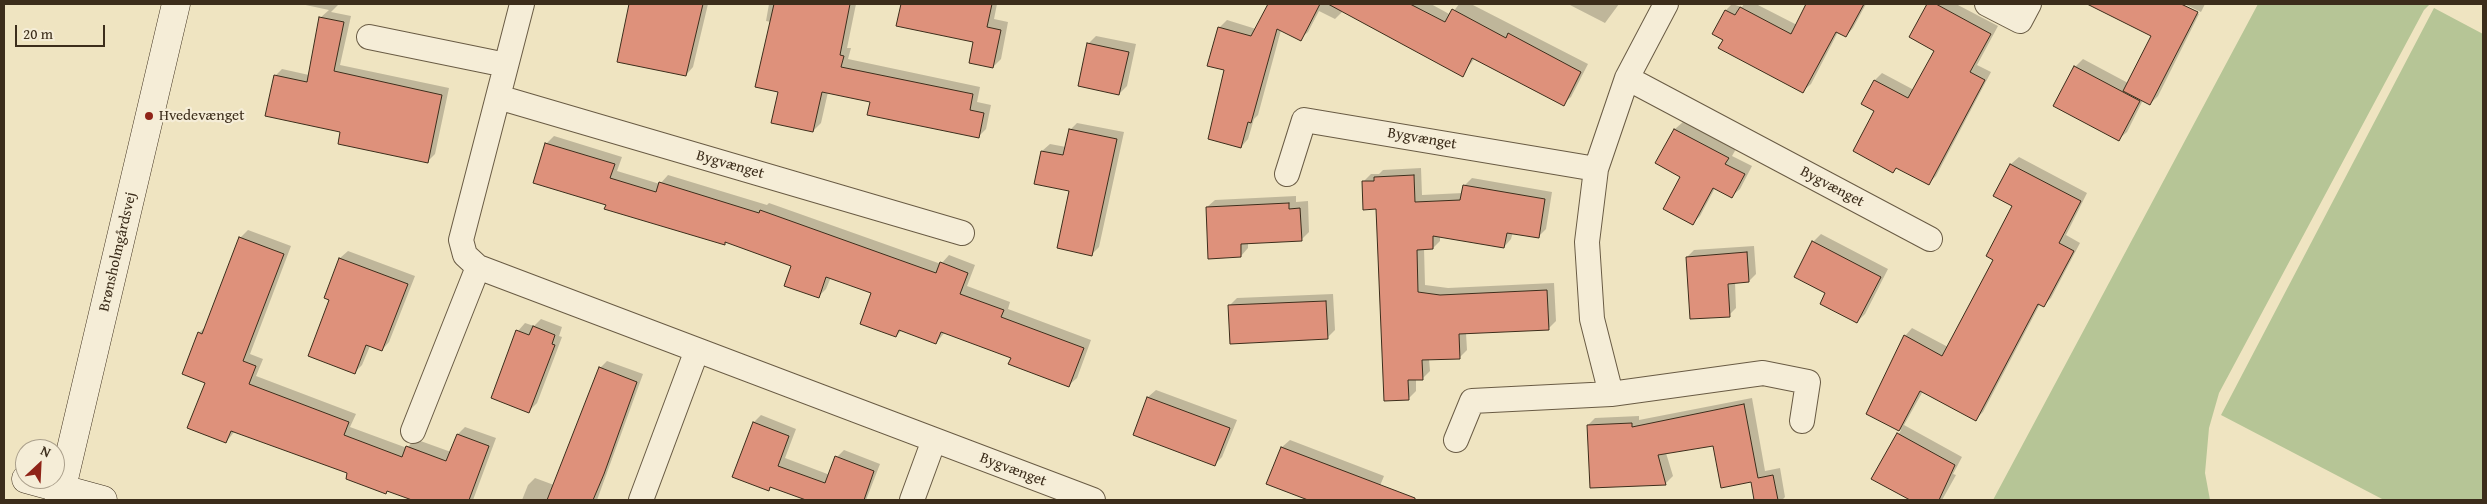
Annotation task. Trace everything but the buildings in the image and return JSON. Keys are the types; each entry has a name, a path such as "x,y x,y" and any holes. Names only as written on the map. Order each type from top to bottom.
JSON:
{"street":[{"name":"Brønsholmgårdsvej","path":"61,494 176,4"},
{"path":"413,431 478,267 465,255 461,240 522,4"},
{"path":"1611,394 1592,319 1587,242 1596,169 1627,78 1666,4"},
{"path":"1987,4 2020,21 2029,4"},
{"path":"369,37 506,65"},
{"name":"Bygvænget","path":"1627,78 1930,239"},
{"name":"Bygvænget","path":"498,97 962,233"},
{"name":"Bygvænget","path":"1288,174 1304,120 1596,169"},
{"name":"Bygvænget","path":"478,267 1093,500"},
{"path":"641,500 696,350"},
{"path":"1456,440 1472,400 1611,394 1763,373 1808,382 1802,421"},
{"path":"912,500 934,440"},
{"path":"49,489 61,494 103,500"}],"green space":[{"path":"2258,4 2430,4 2424,10 2219,393 2209,428 2205,473 2210,500 1993,500"},
{"path":"2434,8 2483,34 2483,500 2384,500 2221,415"}],"place":[{"name":"Hvedevænget","path":"149,116"}]}
